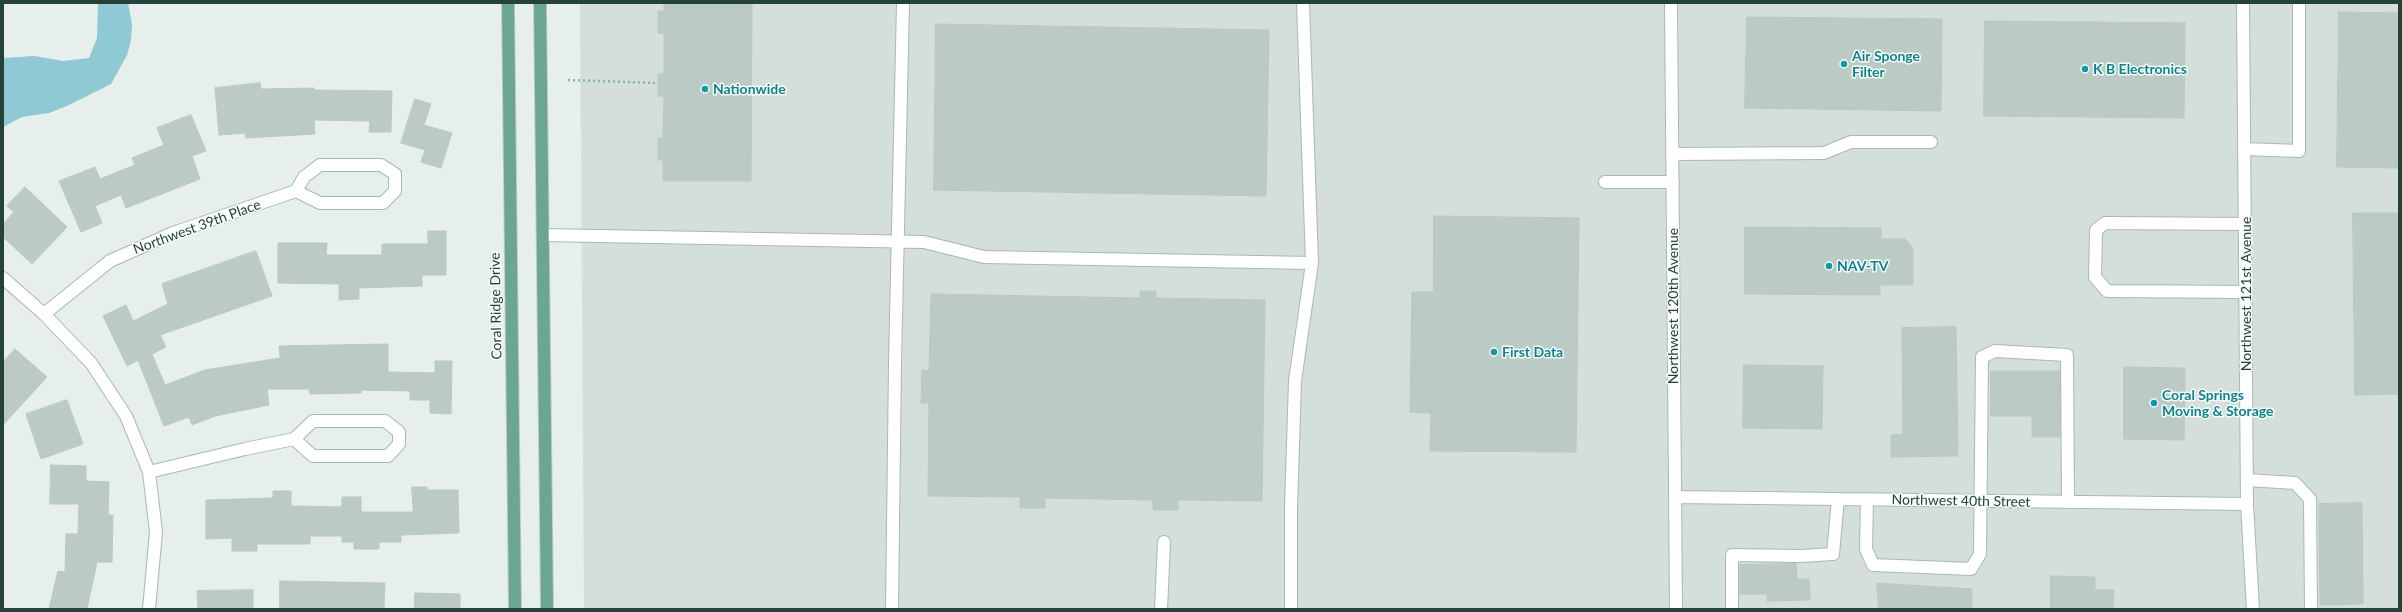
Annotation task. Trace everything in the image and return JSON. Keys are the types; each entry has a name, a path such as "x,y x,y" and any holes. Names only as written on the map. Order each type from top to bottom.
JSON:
{"main road":[{"name":"Coral Ridge Drive","path":"508,3 515,609"},
{"path":"540,3 547,609"}],"street":[{"path":"892,609 897,242 903,3"},
{"path":"1291,609 1291,508 1296,381 1312,263 1302,3"},
{"name":"Northwest 120th Avenue","path":"1671,3 1676,609"},
{"name":"Northwest 121st Avenue","path":"2243,3 2247,504 2253,609"},
{"path":"2244,149 2299,151 2299,3"},
{"path":"1672,154 1824,153 1852,142 1931,142"},
{"path":"320,165 380,165 395,174 395,191 383,202 320,202 296,191 304,177 320,165"},
{"path":"1605,182 1673,182"},
{"name":"Northwest 39th Place","path":"44,314 110,260 173,233 296,191"},
{"path":"2245,224 2105,223 2096,230 2095,277 2107,291 2246,292"},
{"path":"543,235 924,242 984,257 1312,263"},
{"path":"3,278 44,314 91,363 126,416 150,472 156,532 152,595 149,609"},
{"path":"1867,500 1866,549 1873,565 1972,569 1980,554 1982,501 1982,357 1995,351 2067,355 2068,502"},
{"path":"150,472 294,439 313,421 385,421 399,432 399,444 388,456 313,456 294,439"},
{"path":"2247,480 2295,483 2310,499 2311,609"},
{"name":"Northwest 40th Street","path":"1675,497 2247,504"},
{"path":"1732,609 1732,555 1801,556 1833,554 1838,499"},
{"path":"1161,609 1164,542"}],"path":[{"path":"568,80 658,83"}],"shaded area":[{"path":"580,3 2399,3 2399,609 584,609"}],"water":[{"path":"98,3 128,3 132,24 131,40 127,55 111,84 67,106 49,113 22,117 3,127 3,58 34,56 63,61 89,58 97,38"}],"building":[{"name":"Nationwide","path":"664,3 752,3 751,181 663,181 663,160 658,160 658,138 663,138 664,96 658,96 658,74 664,74 664,33 658,33 658,11 664,11"},
{"path":"2339,12 2399,13 2399,168 2337,167"},
{"name":"Air Sponge Filter","path":"1747,17 1942,19 1941,111 1745,108"},
{"name":"K B Electronics","path":"1985,21 2185,23 2184,118 1984,116"},
{"path":"936,24 1269,30 1266,196 934,190"},
{"path":"260,83 261,89 314,88 314,90 392,91 391,132 369,132 370,121 314,120 315,134 246,138 245,133 219,135 215,88"},
{"path":"415,99 431,104 424,125 452,133 441,168 421,162 425,150 401,143"},
{"path":"191,115 206,151 192,156 200,179 126,208 121,195 95,206 102,223 81,232 59,181 95,167 100,179 135,165 132,158 164,145 157,128"},
{"path":"25,187 67,227 32,264 3,237 3,224 14,212 7,206"},
{"path":"2353,213 2399,213 2399,394 2355,395"},
{"name":"First Data","path":"1434,216 1579,218 1576,452 1430,451 1431,413 1410,412 1412,292 1433,292"},
{"name":"NAV-TV","path":"1745,227 1881,228 1881,239 1905,239 1913,248 1913,285 1880,285 1880,295 1745,294"},
{"path":"428,231 446,231 446,275 422,275 422,286 359,288 359,299 339,300 339,284 278,283 278,243 327,243 326,255 382,255 382,244 428,244"},
{"path":"256,251 272,296 160,335 166,347 152,354 165,385 205,370 280,358 279,346 388,344 388,372 435,373 435,361 452,361 451,414 430,413 430,400 410,400 410,391 361,390 361,393 310,394 309,389 267,389 269,405 215,416 192,425 189,417 164,426 138,360 127,366 103,316 126,305 133,321 168,304 162,284"},
{"path":"1140,291 1156,291 1156,298 1265,300 1262,501 1178,500 1178,510 1153,510 1153,500 1045,498 1045,508 1020,508 1020,497 928,496 929,403 921,403 922,370 929,371 931,294 1140,298"},
{"path":"1956,327 1958,456 1891,457 1891,435 1903,434 1902,328"},
{"path":"15,349 47,377 3,425 3,362"},
{"path":"1744,365 1823,366 1822,429 1743,428"},
{"name":"Coral Springs Moving & Storage","path":"2124,367 2185,368 2184,440 2124,439"},
{"path":"1991,371 2060,371 2060,437 2032,437 2032,416 1991,416"},
{"path":"67,400 83,444 41,459 26,414"},
{"path":"51,465 86,466 86,481 109,482 108,515 113,515 112,562 97,562 87,609 49,609 58,571 65,572 66,534 78,534 79,504 50,504"},
{"path":"412,487 427,487 427,490 458,490 459,533 401,535 401,542 379,542 379,549 354,549 354,542 342,542 342,536 310,536 310,544 257,544 257,551 232,551 232,538 206,539 206,500 273,498 273,491 291,491 291,506 342,507 342,497 361,497 361,512 413,512"},
{"path":"2362,503 2363,604 2320,605 2319,504"},
{"path":"1796,564 1797,579 1809,579 1810,600 1767,601 1767,594 1740,594 1740,565"},
{"path":"2051,576 2095,577 2095,590 2114,590 2113,609 2051,609"},
{"path":"280,581 385,583 384,609 280,609"},
{"path":"1877,583 1972,589 1972,609 1879,609"},
{"path":"253,590 253,609 198,609 197,591"},
{"path":"415,593 460,594 460,609 415,609"}],"place":[{"name":"Air Sponge Filter","path":"1844,64"},
{"name":"K B Electronics","path":"2085,69"},
{"name":"Nationwide","path":"705,89"},
{"name":"NAV-TV","path":"1829,266"},
{"name":"First Data","path":"1494,352"},
{"name":"Coral Springs Moving & Storage","path":"2154,403"}]}
